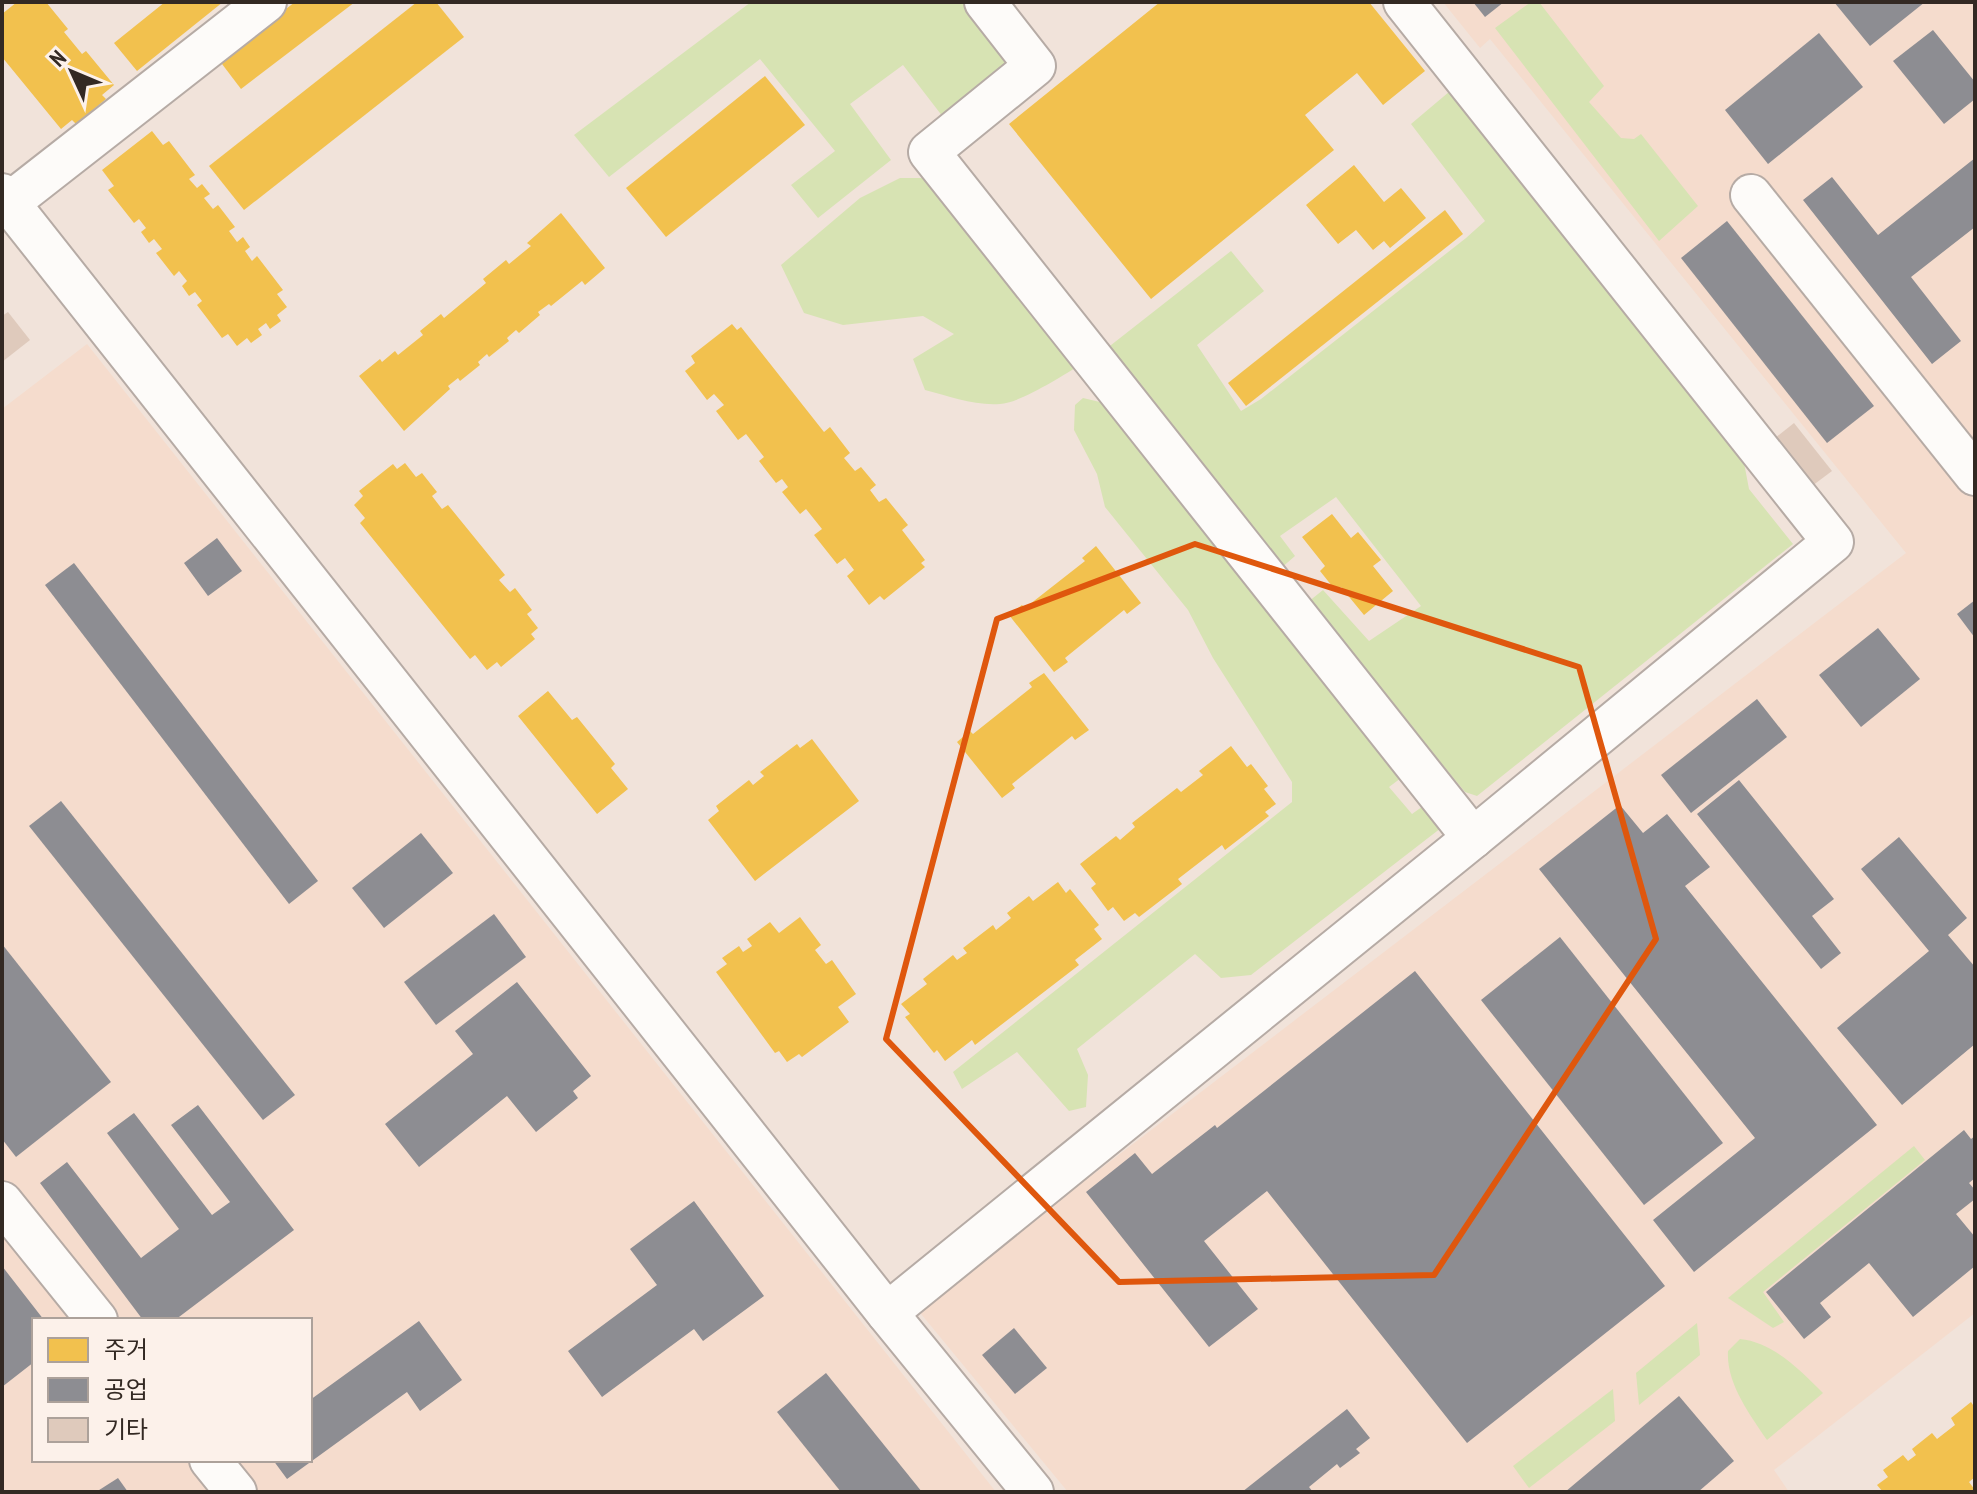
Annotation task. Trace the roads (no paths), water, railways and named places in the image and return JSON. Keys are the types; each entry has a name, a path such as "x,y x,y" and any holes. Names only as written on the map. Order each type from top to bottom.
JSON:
{"street":[{"path":"266,2 5,198 887,1313 1033,1492"},
{"path":"985,2 1035,66 929,152 1473,838"},
{"path":"887,1313 1833,542 1404,2"},
{"path":"1751,195 1975,475"},
{"path":"2,1202 95,1318"},
{"path":"212,1462 236,1492"}]}
